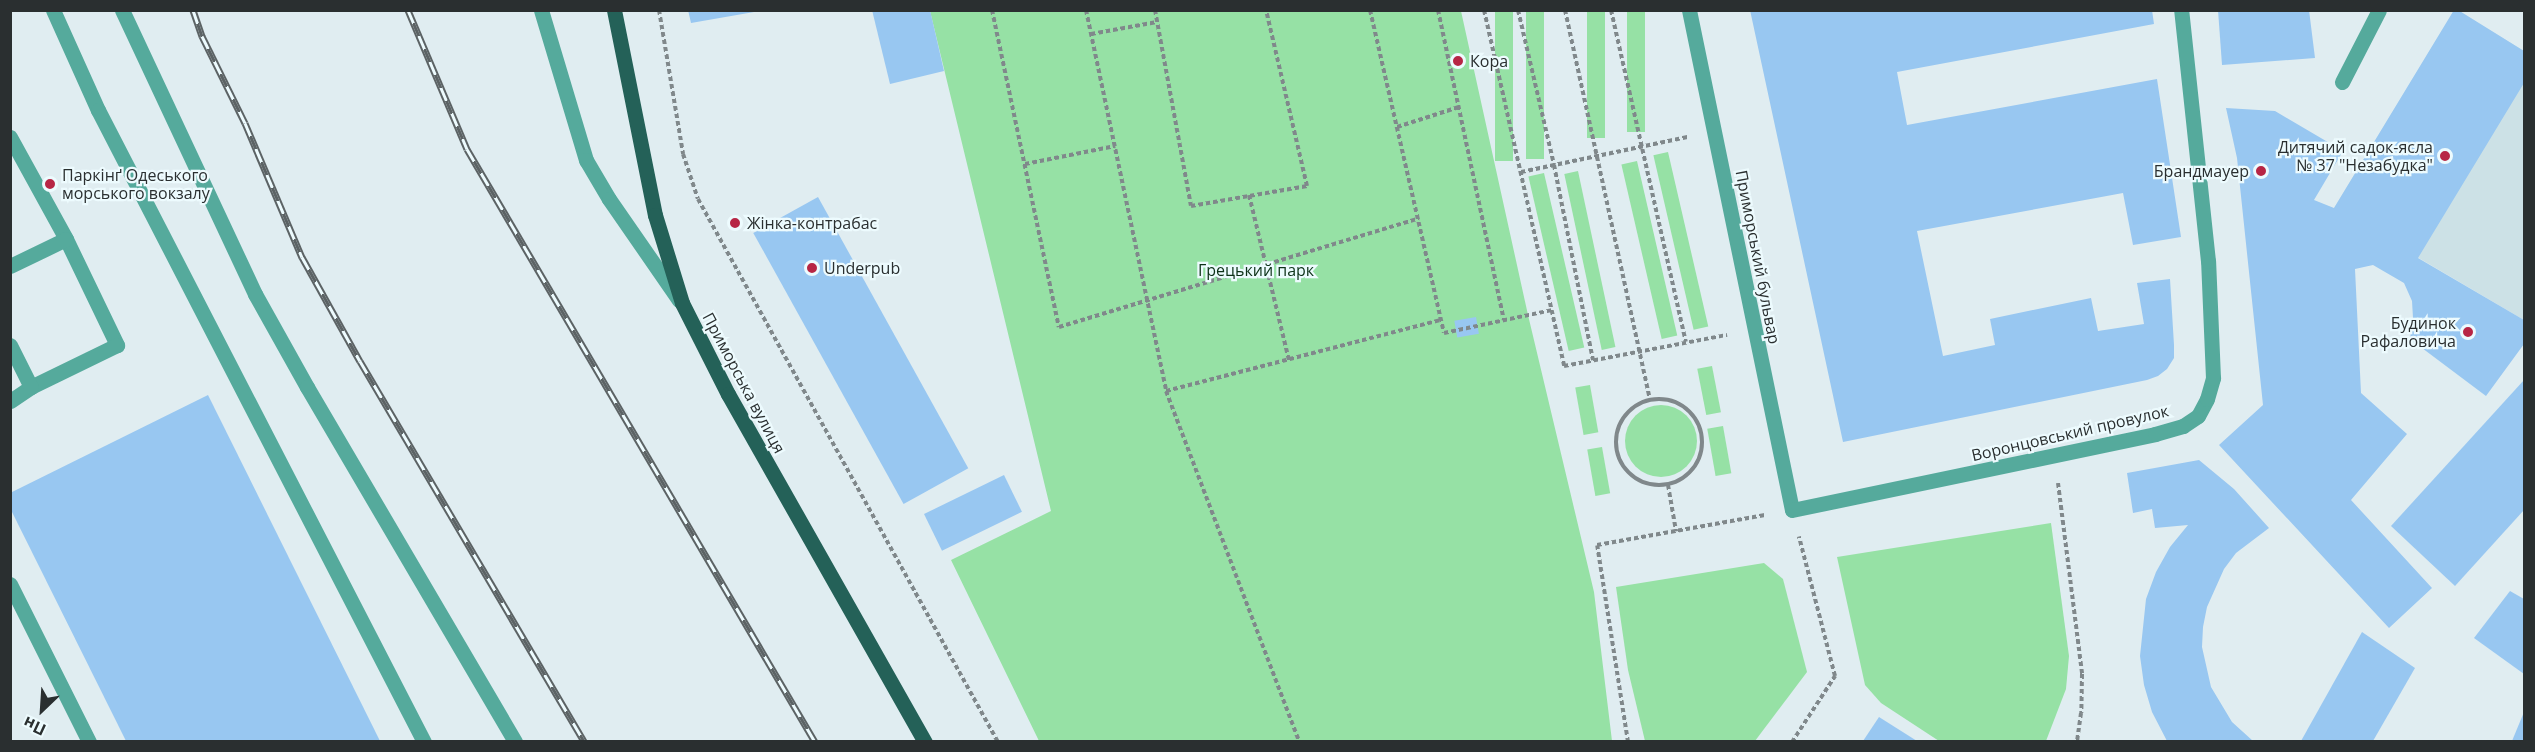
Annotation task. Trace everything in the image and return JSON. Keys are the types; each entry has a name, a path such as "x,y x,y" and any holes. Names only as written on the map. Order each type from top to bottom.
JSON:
{"main road":[{"name":"Приморська вулиця","path":"614,10 655,215 682,303 728,394 925,741"}],"street":[{"path":"53,10 98,110 424,741"},
{"path":"122,10 255,294 312,397 515,741"},
{"path":"541,10 586,160 609,199 682,303"},
{"name":"Приморський бульвар","path":"1689,10 1792,510"},
{"name":"Воронцовський провулок","path":"1792,510 2055,457 2183,426 2198,416 2207,399 2212,378 2208,261 2181,10"},
{"path":"2342,82 2379,10"},
{"path":"10,137 66,239 117,345 31,387 10,401"},
{"path":"10,266 66,239"},
{"path":"10,345 31,387"},
{"path":"10,584 88,741"}],"path":[{"path":"659,10 683,154 698,199 998,741"},
{"path":"992,10 1059,327 1419,218"},
{"path":"1086,10 1166,391 1299,741"},
{"path":"1155,10 1191,206 1307,186 1266,10"},
{"path":"1370,10 1444,333 1552,309"},
{"path":"1438,10 1504,320"},
{"path":"1484,10 1564,366 1754,329"},
{"path":"1518,10 1554,165 1593,360"},
{"path":"1565,10 1650,399"},
{"path":"1611,10 1686,342"},
{"path":"1091,34 1157,22"},
{"path":"1397,127 1459,107"},
{"path":"1521,172 1715,132"},
{"path":"1025,164 1115,146"},
{"path":"1249,195 1288,360"},
{"path":"1166,391 1441,320"},
{"path":"1650,399 1678,402 1693,415 1702,433 1701,453 1692,471 1681,480 1668,485 1654,485 1630,474 1621,463 1616,450 1619,423 1627,412 1650,399"},
{"path":"2055,457 2082,674 2081,714 2077,741"},
{"path":"1668,485 1676,531"},
{"path":"1628,741 1597,545 1792,510 1835,676 1792,741"}],"shaded area":[{"name":"Дитячий садок-ясла № 37 \"Незабудка\"","path":"2454,11 2458,11 2524,51 2524,320 2334,208"}],"green space":[{"name":"Грецький парк","path":"930,11 1461,11 1528,315 1594,592 1612,741 1039,741 951,560 1051,511"},
{"path":"1495,11 1513,11 1513,161 1495,161"},
{"path":"1526,11 1544,11 1544,159 1526,159"},
{"path":"1587,11 1605,11 1605,138 1587,138"},
{"path":"1627,11 1645,11 1645,132 1627,132"},
{"path":"1668,152 1708,326 1694,330 1653,155"},
{"path":"1637,161 1677,335 1662,339 1621,165"},
{"path":"1578,171 1615,347 1602,350 1564,174"},
{"path":"1544,173 1584,347 1569,351 1528,177"},
{"path":"1712,366 1721,412 1706,415 1697,369"},
{"path":"1590,385 1598,432 1584,435 1575,388"},
{"path":"1661,405 1681,411 1691,421 1697,441 1691,461 1681,471 1661,477 1641,471 1631,461 1625,441 1631,421 1641,411"},
{"path":"1723,426 1731,473 1716,476 1707,429"},
{"path":"1602,447 1610,493 1595,496 1587,450"},
{"path":"2051,523 2069,656 2066,689 2046,741 1939,741 1881,703 1865,685 1837,557"},
{"path":"1764,563 1783,579 1807,672 1755,741 1645,741 1628,670 1616,587"}],"building":[{"path":"688,10 754,10 754,12 691,23"},
{"path":"872,10 930,10 944,71 890,84"},
{"path":"1750,10 2152,10 2154,24 1897,72 1907,125 2157,79 2181,237 2133,245 2123,193 1917,231 1943,356 1995,345 1990,319 2091,298 2098,331 2144,324 2137,283 2170,279 2174,358 2167,369 2147,380 1843,442"},
{"path":"2218,10 2309,10 2315,58 2222,65"},
{"path":"2454,10 2458,10 2524,51 2524,83 2418,258 2524,320 2524,344 2486,396 2410,339 2413,318 2412,301 2404,283 2373,265 2355,269 2361,393 2407,434 2351,500 2432,588 2389,628 2219,445 2263,405 2237,158 2226,108 2275,111 2343,151 2314,200 2334,208"},
{"path":"818,197 968,468 904,504 753,233"},
{"path":"1476,317 1479,334 1457,338 1454,321"},
{"path":"2524,380 2524,510 2455,586 2391,526"},
{"path":"208,395 380,741 126,741 10,508 10,493"},
{"path":"2199,460 2234,489 2269,528 2236,553 2224,569 2207,607 2203,627 2202,647 2211,687 2232,722 2253,741 2167,741 2152,712 2144,685 2140,656 2146,599 2156,572 2170,547 2188,525 2155,528 2152,509 2133,513 2127,473"},
{"path":"1004,475 1022,512 942,551 924,514"},
{"path":"2510,591 2524,599 2524,674 2474,638"},
{"path":"2362,632 2415,668 2373,741 2301,741"},
{"path":"2524,712 2524,741 2512,741"},
{"path":"1879,717 1917,741 1863,741"}],"railway":[{"path":"193,10 202,36 245,123 302,257 360,361 584,742"},
{"path":"408,10 467,149 815,742"}],"place":[{"name":"Кора","path":"1458,61"},
{"name":"Дитячий садок-ясла № 37 \"Незабудка\"","path":"2445,156"},
{"name":"Брандмауер","path":"2261,171"},
{"name":"Паркінґ Одеського морського вокзалу","path":"50,184"},
{"name":"Жінка-контрабас","path":"735,223"},
{"name":"Underpub","path":"812,268"},
{"name":"Будинок Рафаловича","path":"2468,332"}]}
